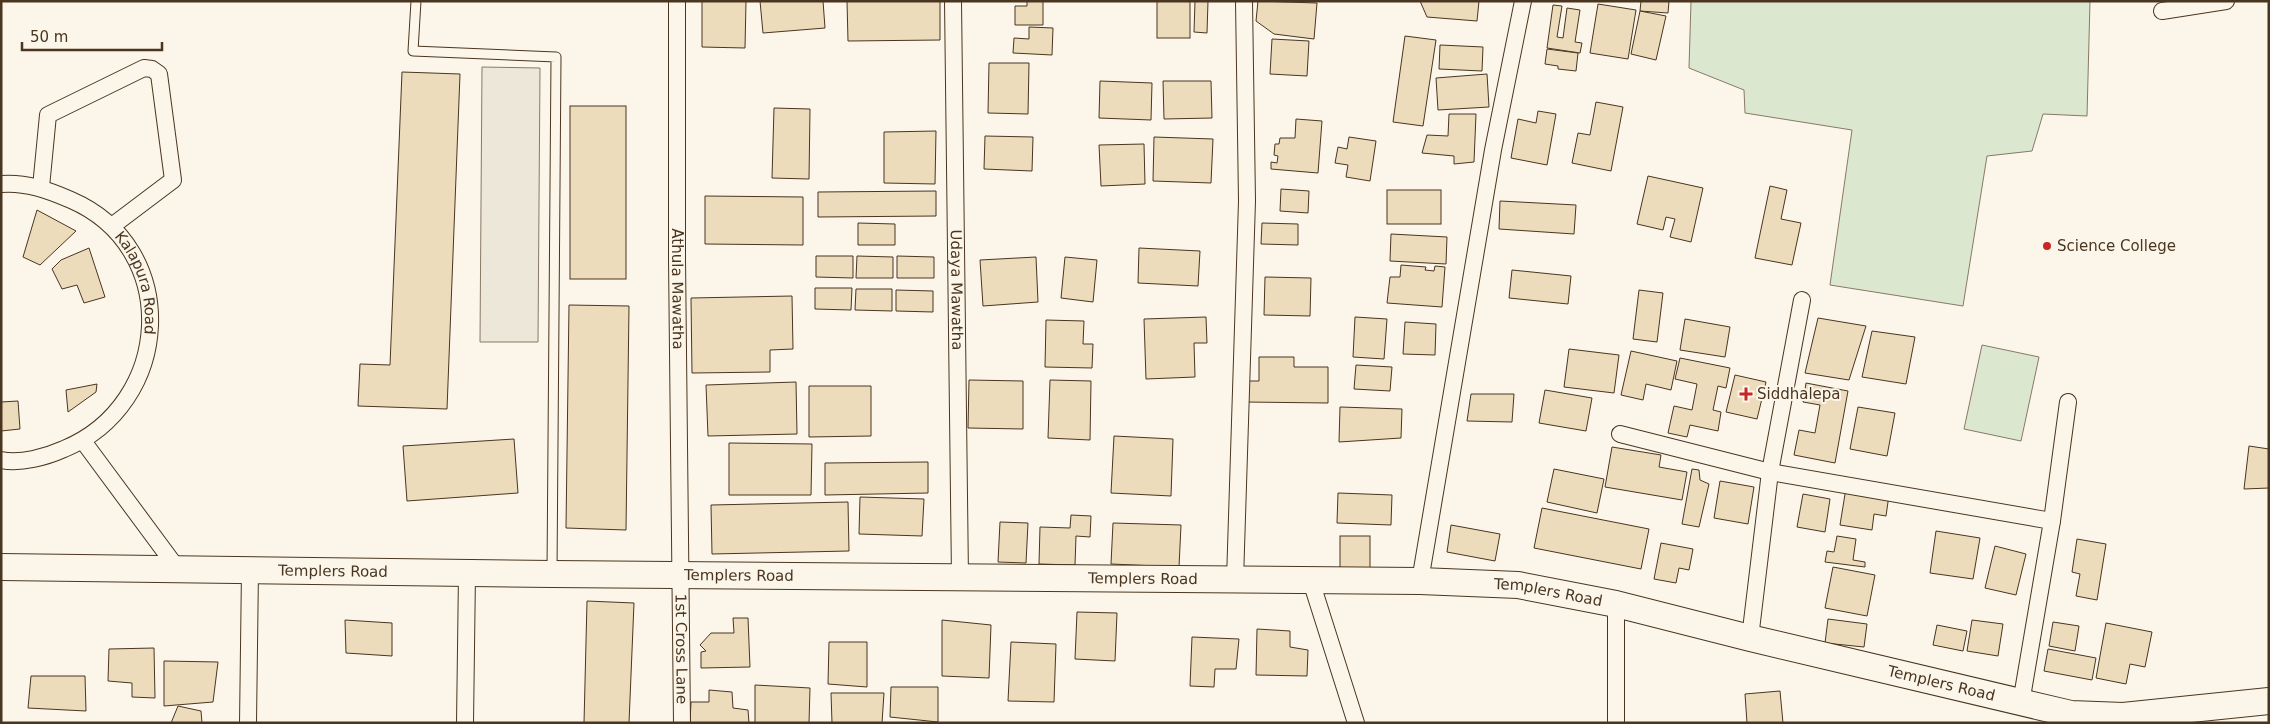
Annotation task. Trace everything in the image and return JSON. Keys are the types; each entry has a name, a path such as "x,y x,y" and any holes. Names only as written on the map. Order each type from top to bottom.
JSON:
{"main road":[{"name":"Templers Road","path":"1,567 552,574 1420,581 1518,585 1616,604 1750,638 2071,714 2180,717 2269,701"}],"street":[{"name":"Athula Mawatha","path":"677,1 677,259 682,575"},
{"name":"Udaya Mawatha","path":"953,1 960,578"},
{"path":"1235,580 1247,201 1244,1"},
{"path":"1420,581 1493,150 1523,1"},
{"path":"2162,11 2226,1"},
{"path":"41,187 48,115 144,68 152,69 159,74 173,180 112,226"},
{"name":"Kalapura Road","path":"1,184 41,187 91,208 112,226 133,255 146,288 151,323 146,358 132,391 111,419 83,441 46,457 1,460"},
{"path":"1750,638 1770,472 1802,300"},
{"path":"2022,703 2052,522 2068,402"},
{"path":"1620,434 1770,472 2052,522"},
{"path":"83,441 177,568"},
{"path":"248,723 250,570"},
{"path":"465,723 467,573"},
{"name":"1st Cross Lane","path":"682,575 682,723"},
{"path":"1311,580 1356,723"},
{"path":"1616,604 1616,723"}],"lane":[{"path":"416,1 413,51 556,57 552,574"}],"green space":[{"path":"1691,1 2090,1 2087,116 2043,114 2032,151 1987,156 1963,306 1830,285 1852,130 1745,113 1744,90 1689,68"},
{"path":"1982,345 2039,357 2021,441 1964,429"}],"shaded area":[{"path":"482,67 540,68 538,342 480,342"}],"building":[{"path":"702,1 746,1 745,48 702,47"},
{"path":"760,1 823,1 825,28 763,33"},
{"path":"847,1 940,1 940,40 848,41"},
{"path":"1027,1 1043,1 1043,25 1015,25 1015,6 1027,6"},
{"path":"1157,1 1190,1 1190,38 1157,38"},
{"path":"1195,1 1208,1 1207,33 1194,32"},
{"path":"1258,1 1317,3 1314,39 1274,34 1256,21"},
{"path":"1420,1 1479,1 1477,21 1427,17"},
{"path":"1641,1 1669,1 1668,13 1640,11"},
{"path":"1598,4 1636,10 1628,59 1590,53"},
{"path":"1553,5 1562,6 1557,37 1563,38 1567,8 1580,10 1575,42 1582,43 1580,53 1547,48"},
{"path":"1640,11 1666,16 1656,60 1631,54"},
{"path":"1029,27 1053,28 1052,55 1013,53 1014,38 1029,39"},
{"path":"1405,36 1436,40 1423,126 1393,122"},
{"path":"1272,39 1309,41 1307,76 1270,74"},
{"path":"1440,45 1483,47 1482,71 1439,69"},
{"path":"1547,49 1578,53 1576,71 1558,69 1558,66 1545,64"},
{"path":"989,63 1029,63 1028,114 988,113"},
{"path":"402,72 460,74 447,409 358,406 360,364 390,365"},
{"path":"1487,74 1489,107 1438,110 1436,78"},
{"path":"1100,81 1152,83 1151,120 1099,118"},
{"path":"1163,81 1211,81 1212,118 1164,119"},
{"path":"1596,102 1623,107 1611,171 1572,163 1578,133 1590,135"},
{"path":"570,106 626,106 626,279 570,279"},
{"path":"774,108 810,109 809,179 772,178"},
{"path":"1538,111 1556,114 1547,165 1511,158 1518,119 1536,123"},
{"path":"1449,114 1476,114 1474,162 1454,164 1454,156 1422,153 1427,135 1448,136"},
{"path":"1296,119 1322,121 1318,173 1271,169 1271,162 1277,163 1278,156 1274,155 1275,144 1279,144 1280,138 1295,138"},
{"path":"936,131 935,184 884,183 884,132"},
{"path":"985,136 1033,137 1032,171 984,169"},
{"path":"1154,137 1213,139 1211,183 1153,181"},
{"path":"1349,137 1376,141 1370,181 1346,177 1348,165 1335,163 1338,147 1347,149"},
{"path":"1144,144 1145,184 1101,186 1099,145"},
{"path":"1648,176 1703,188 1691,242 1670,237 1675,219 1666,217 1663,230 1637,224"},
{"path":"1770,186 1787,190 1781,219 1801,223 1792,265 1755,258"},
{"path":"1281,189 1309,191 1308,213 1280,211"},
{"path":"1387,190 1441,190 1441,224 1387,224"},
{"path":"936,191 936,216 818,217 818,192"},
{"path":"705,196 803,197 803,245 705,244"},
{"path":"1500,201 1576,205 1574,234 1499,229"},
{"path":"37,210 76,231 40,265 23,257"},
{"path":"858,223 895,224 895,245 858,245"},
{"path":"1262,223 1298,224 1298,245 1261,244"},
{"path":"1391,234 1447,237 1446,264 1390,261"},
{"path":"89,248 105,297 84,303 77,285 62,289 52,269 61,260"},
{"path":"1139,248 1200,251 1198,286 1138,283"},
{"path":"816,256 853,256 853,278 816,277"},
{"path":"857,256 893,257 893,278 856,278"},
{"path":"897,256 934,257 934,278 897,278"},
{"path":"1036,257 1038,302 983,306 980,260"},
{"path":"1065,257 1097,260 1093,302 1061,298"},
{"path":"1401,265 1426,267 1425,270 1434,271 1435,266 1445,267 1442,307 1387,303 1390,277 1400,277"},
{"path":"1512,270 1571,276 1568,304 1509,298"},
{"path":"1265,277 1311,278 1310,316 1264,315"},
{"path":"815,288 852,288 851,310 815,309"},
{"path":"856,289 892,289 892,311 855,310"},
{"path":"896,290 933,291 933,312 896,311"},
{"path":"1639,290 1663,293 1657,342 1633,339"},
{"path":"792,296 793,349 770,350 770,372 692,373 691,298"},
{"path":"569,305 629,306 626,530 566,528"},
{"path":"1206,317 1207,343 1194,343 1195,377 1146,379 1144,319"},
{"path":"1355,317 1387,319 1384,359 1353,357"},
{"path":"1818,318 1866,326 1849,380 1805,373"},
{"path":"1685,319 1730,327 1725,357 1680,350"},
{"path":"1046,320 1084,321 1083,344 1093,344 1092,368 1045,367"},
{"path":"1405,322 1436,324 1435,355 1403,354"},
{"path":"1872,331 1915,337 1906,384 1862,377"},
{"path":"1569,349 1619,355 1614,393 1564,387"},
{"path":"1631,351 1677,361 1671,390 1646,384 1643,400 1621,395"},
{"path":"1259,357 1294,357 1294,367 1328,367 1328,403 1245,402 1245,381 1259,381"},
{"path":"1680,358 1730,368 1726,388 1718,386 1713,410 1721,412 1718,431 1690,425 1687,437 1668,433 1674,406 1692,410 1697,384 1675,379"},
{"path":"1356,365 1392,367 1390,391 1354,389"},
{"path":"1735,375 1766,382 1757,419 1726,412"},
{"path":"969,380 1023,381 1023,429 968,428"},
{"path":"1050,380 1091,381 1090,440 1048,438"},
{"path":"796,382 797,434 708,436 706,385"},
{"path":"1806,383 1848,391 1835,463 1794,455 1799,430 1815,433 1820,405 1803,402"},
{"path":"97,384 96,392 68,412 66,390"},
{"path":"809,386 871,386 871,436 809,437"},
{"path":"1545,390 1592,398 1586,431 1539,423"},
{"path":"1471,394 1514,394 1512,422 1467,421"},
{"path":"18,401 20,429 1,431 1,402"},
{"path":"1340,407 1402,409 1401,438 1339,442"},
{"path":"1858,407 1895,413 1887,456 1850,449"},
{"path":"1114,436 1173,439 1171,496 1111,493"},
{"path":"514,439 518,493 407,501 403,446"},
{"path":"729,443 812,444 811,495 729,495"},
{"path":"2249,446 2269,449 2269,488 2244,489"},
{"path":"1612,447 1661,455 1659,467 1687,472 1682,500 1605,487"},
{"path":"928,462 928,493 825,495 825,463"},
{"path":"1554,469 1604,479 1597,513 1547,502"},
{"path":"1692,469 1699,470 1700,480 1709,484 1699,527 1682,524"},
{"path":"1720,481 1754,487 1748,524 1714,518"},
{"path":"1846,488 1889,495 1886,516 1874,514 1872,530 1840,525"},
{"path":"1338,493 1392,495 1391,525 1337,523"},
{"path":"1803,494 1830,499 1825,532 1797,527"},
{"path":"860,497 924,499 922,536 859,534"},
{"path":"848,502 849,551 712,554 711,505"},
{"path":"1542,508 1649,529 1641,569 1534,548"},
{"path":"1071,515 1091,516 1090,537 1076,536 1075,565 1039,564 1040,527 1070,528"},
{"path":"1000,522 1028,523 1026,563 998,562"},
{"path":"1113,523 1181,525 1179,567 1111,564"},
{"path":"1451,525 1500,534 1495,561 1447,552"},
{"path":"1936,531 1980,538 1973,579 1930,573"},
{"path":"1340,536 1370,536 1370,571 1340,571"},
{"path":"1837,536 1856,539 1853,560 1865,562 1865,567 1825,562 1827,551 1834,552"},
{"path":"2077,539 2106,544 2097,600 2076,596 2080,574 2072,572"},
{"path":"1661,543 1693,549 1689,570 1679,568 1676,583 1654,579"},
{"path":"1995,546 2026,554 2016,595 1985,588"},
{"path":"1833,567 1875,575 1867,616 1825,608"},
{"path":"587,601 634,603 629,723 584,723"},
{"path":"1077,612 1117,613 1115,661 1075,659"},
{"path":"733,618 748,618 750,667 701,668 701,652 706,651 700,645 711,633 734,633"},
{"path":"1828,619 1867,624 1864,647 1825,643"},
{"path":"345,620 392,623 392,656 346,653"},
{"path":"942,620 991,625 989,678 942,676"},
{"path":"1972,620 2003,624 1998,656 1967,651"},
{"path":"2053,622 2079,626 2075,651 2049,646"},
{"path":"2106,623 2152,632 2145,667 2130,664 2126,684 2096,678"},
{"path":"1937,625 1967,631 1963,651 1933,645"},
{"path":"1257,629 1290,631 1290,647 1308,650 1307,676 1256,675"},
{"path":"1192,637 1239,639 1236,669 1215,669 1214,687 1190,686"},
{"path":"829,642 867,642 867,687 828,684"},
{"path":"1011,642 1056,644 1054,702 1008,701"},
{"path":"154,648 155,698 132,697 132,683 108,681 109,649"},
{"path":"2048,649 2096,658 2092,680 2044,671"},
{"path":"164,661 218,662 213,702 164,706"},
{"path":"31,676 85,676 86,711 28,708"},
{"path":"755,685 810,688 809,723 755,723"},
{"path":"891,687 938,687 938,722 890,717"},
{"path":"709,690 732,692 733,708 748,710 749,723 690,723 691,702 709,702"},
{"path":"1780,691 1783,723 1747,723 1745,694"},
{"path":"831,693 884,693 882,723 832,723"},
{"path":"178,706 201,711 202,723 171,723"}],"place":[{"name":"Science College","path":"2047,246"},
{"name":"Siddhalepa","path":"1746,394"}]}
